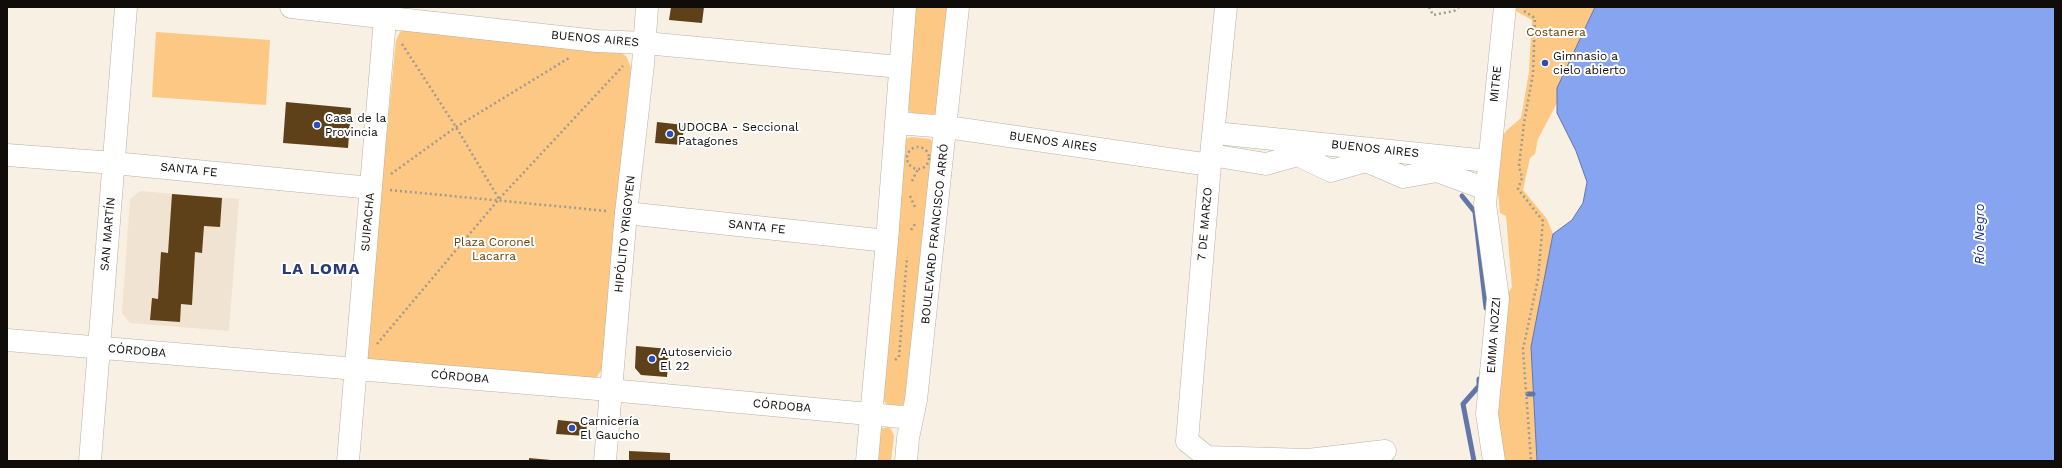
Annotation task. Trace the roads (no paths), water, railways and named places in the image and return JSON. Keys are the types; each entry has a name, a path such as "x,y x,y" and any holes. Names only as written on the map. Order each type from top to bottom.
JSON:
{"street":[{"name":"SAN MARTÍN","path":"90,461 126,7"},
{"name":"BUENOS AIRES","path":"290,7 382,10 597,40 645,43 900,67"},
{"name":"HIPÓLITO YRIGOYEN","path":"605,461 626,213 648,7"},
{"path":"866,461 871,414 899,242 896,122 905,7"},
{"name":"BOULEVARD FRANCISCO ARRÓ","path":"906,461 908,438 916,400 947,127 958,7"},
{"name":"7 DE MARZO","path":"1226,7 1215,133 1210,160 1187,441 1207,457 1308,460 1385,451"},
{"name":"MITRE","path":"1488,161 1514,9"},
{"name":"SUIPACHA","path":"348,461 371,188 382,10"},
{"name":"BUENOS AIRES","path":"896,122 1210,160 1237,158 1266,164 1298,155 1332,171 1366,161 1403,177 1437,171 1486,189"},
{"name":"BUENOS AIRES","path":"1215,133 1488,161"},
{"name":"SANTA FE","path":"7,155 114,163 371,188"},
{"name":"EMMA NOZZI","path":"1488,161 1486,215 1498,298 1487,414 1494,461"},
{"name":"SANTA FE","path":"626,213 899,242"},
{"name":"CÓRDOBA","path":"7,340 610,390 912,418"}],"water":[{"name":"Río Negro","path":"1595,7 2055,7 2055,461 1537,461 1531,347 1553,234 1572,220 1583,203 1587,182 1576,151 1557,113 1557,88"}],"waterway":[{"path":"1462,196 1475,212 1486,308"},
{"path":"1474,461 1463,404 1479,386 1479,379"},
{"path":"1528,394 1533,394"}],"place":[{"name":"Gimnasio a cielo abierto","path":"1545,63"},
{"name":"Casa de la Provincia","path":"317,125"},
{"name":"UDOCBA - Seccional Patagones","path":"670,134"},
{"name":"Autoservicio El 22","path":"652,359"},
{"name":"Carnicería El Gaucho","path":"572,428"}],"district":[{"name":"LA LOMA","path":"321,269"}],"park label":[{"name":"Costanera","path":"1556,32"},
{"name":"Plaza Coronel Lacarra","path":"494,249"}]}
